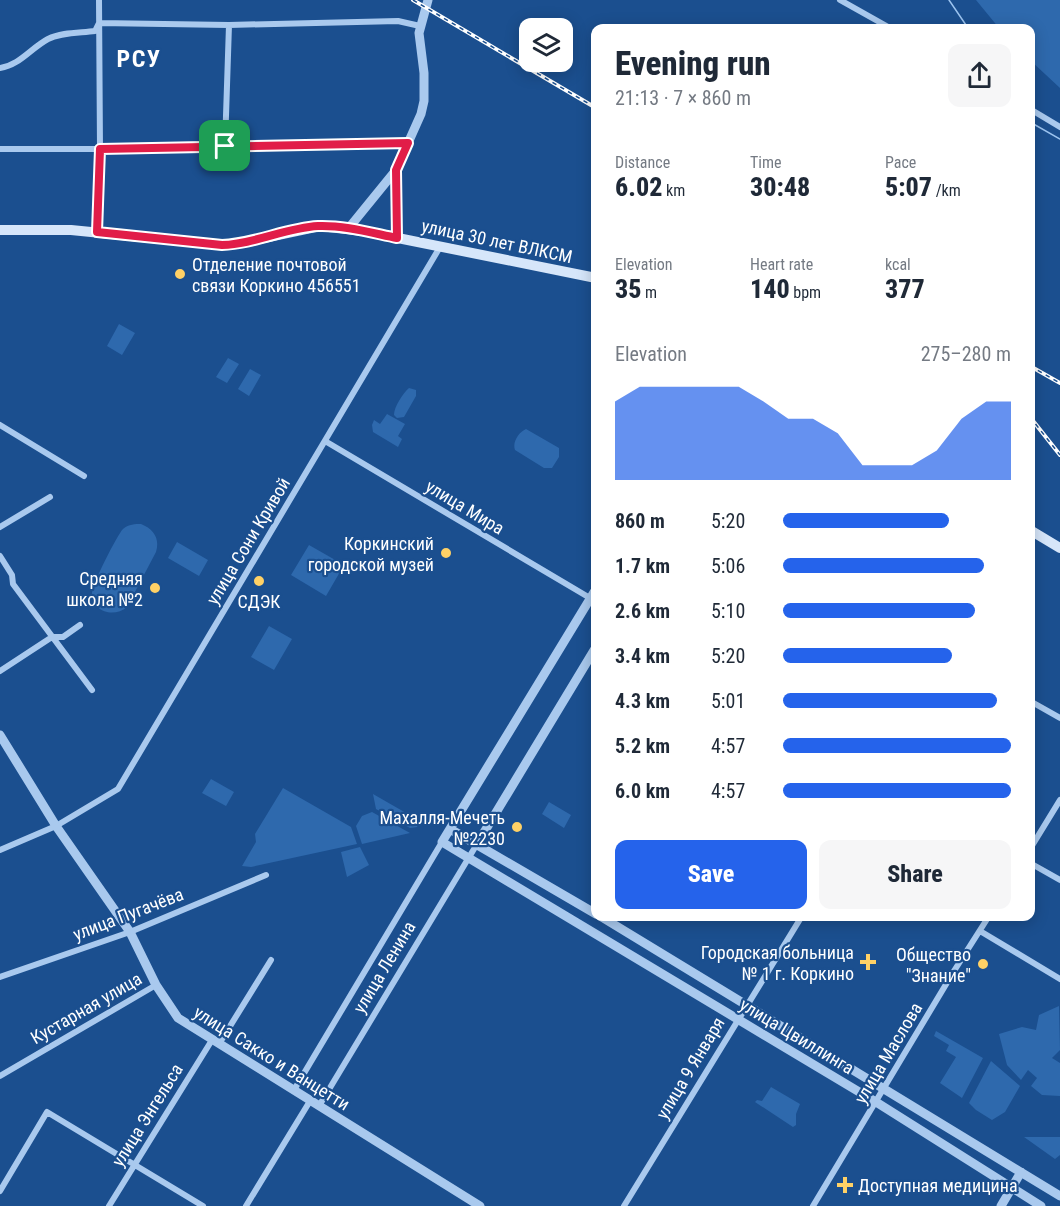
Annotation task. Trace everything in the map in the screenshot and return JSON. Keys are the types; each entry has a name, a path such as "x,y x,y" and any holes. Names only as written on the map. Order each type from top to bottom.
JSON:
{"main road":[{"name":"улица 30 лет ВЛКСМ","path":"0,230 42,228 222,245 320,226 397,238 591,277"},
{"path":"1035,536 1060,548"}],"street":[{"path":"97,232 100,149 99,0"},
{"path":"840,0 883,24"},
{"path":"348,229 396,170 421,114 424,101 424,73 419,33 426,4"},
{"path":"99,23 229,25 398,21 420,26"},
{"path":"0,68 12,65 49,39 95,31 99,23"},
{"path":"225,146 229,25"},
{"path":"1035,112 1060,127"},
{"path":"0,149 408,143"},
{"path":"396,170 397,238"},
{"name":"улица Сони Кривой","path":"0,850 56,826 118,789 440,247"},
{"path":"0,425 84,476"},
{"name":"улица Мира","path":"325,441 590,598"},
{"path":"0,527 50,497"},
{"path":"0,556 12,574 14,584 92,690"},
{"name":"улица Ленина","path":"294,1090 590,598"},
{"path":"0,671 52,637 63,638 80,625"},
{"name":"улица Ленина","path":"246,1206 314,1104 469,857 591,655"},
{"path":"1035,704 1060,718"},
{"name":"улица Сакко и Ванцетти","path":"0,735 56,826 130,932 156,985 178,1018 480,1206"},
{"path":"1035,841 1060,800"},
{"path":"450,829 591,911"},
{"name":"улица Цвиллинга","path":"442,842 876,1102 1041,1206"},
{"path":"1035,866 1060,880"},
{"name":"улица Пугачёва","path":"0,977 130,932 266,875"},
{"name":"улица Цвиллинга","path":"608,921 1060,1196"},
{"name":"улица 9 Января","path":"624,1206 799,921"},
{"name":"улица Маслова","path":"813,1206 954,970 986,921"},
{"path":"980,931 1060,979"},
{"name":"улица Энгельса","path":"109,1206 133,1165 271,960"},
{"name":"Кустарная улица","path":"0,1076 156,985"},
{"path":"0,1191 47,1112 203,1206"},
{"path":"1001,1206 1021,1172"}],"shaded area":[{"path":"976,0 1060,0 1060,88 1035,65 1035,24 996,24"},
{"path":"119,324 135,333 122,355 107,346"},
{"path":"228,358 239,364 227,383 216,377"},
{"path":"250,369 261,375 249,396 238,389"},
{"path":"409,388 416,390 416,396 404,417 397,418 394,415 396,408"},
{"path":"387,414 405,424 398,436 402,439 398,447 373,432 374,420 380,424"},
{"path":"526,429 559,448 559,457 552,468 544,468 515,450 514,444 517,438"},
{"path":"141,524 155,535 156,552 127,607 116,612 100,609 93,600 92,593 96,580 123,529 130,525"},
{"path":"177,542 208,560 199,576 168,558"},
{"path":"309,545 344,565 326,596 291,575"},
{"path":"269,626 292,639 274,670 251,657"},
{"path":"211,779 234,792 226,806 202,793"},
{"path":"283,788 351,827 357,844 251,867 242,866 256,842 255,834"},
{"path":"373,794 420,821 417,827 410,828 376,809"},
{"path":"549,802 571,815 564,828 542,814"},
{"path":"372,812 410,833 362,844 356,826 362,816"},
{"path":"360,847 369,865 347,877 341,852"},
{"path":"1059,1006 1060,1050 1052,1058 1060,1063 1060,1096 1042,1095 1031,1086 1037,1078 1028,1070 1021,1080 1007,1065 999,1034 1022,1027 1036,1030 1039,1015"},
{"path":"936,1031 983,1058 962,1098 940,1083 956,1057 946,1051 949,1045 934,1036"},
{"path":"991,1061 1020,1086 1005,1112 992,1120 969,1103"},
{"path":"771,1087 800,1104 796,1114 796,1125 793,1127 755,1102 762,1101"},
{"path":"1024,1137 1060,1137 1060,1155 1055,1159"}],"waterway":[{"path":"949,0 965,24"},
{"path":"1035,125 1060,139"}],"railway":[{"path":"413,0 591,105"},
{"path":"1035,369 1060,383"},
{"path":"1035,423 1060,455"}],"place":[{"name":"Отделение почтовой связи Коркино 456551","path":"180,274"},
{"name":"Коркинский городской музей","path":"446,553"},
{"name":"СДЭК","path":"259,581"},
{"name":"Средняя школа №2","path":"155,588"},
{"name":"Махалля-Мечеть №2230","path":"517,827"},
{"name":"Городская больница № 1 г. Коркино","path":"868,962"},
{"name":"Общество \"Знание\"","path":"983,964"},
{"name":"Доступная медицина","path":"845,1185"}],"district":[{"name":"РСУ","path":"139,59"}],"route":[{"path":"408,143 396,170 397,238 320,226 222,245 97,232 100,149 225,146 408,143"}]}
